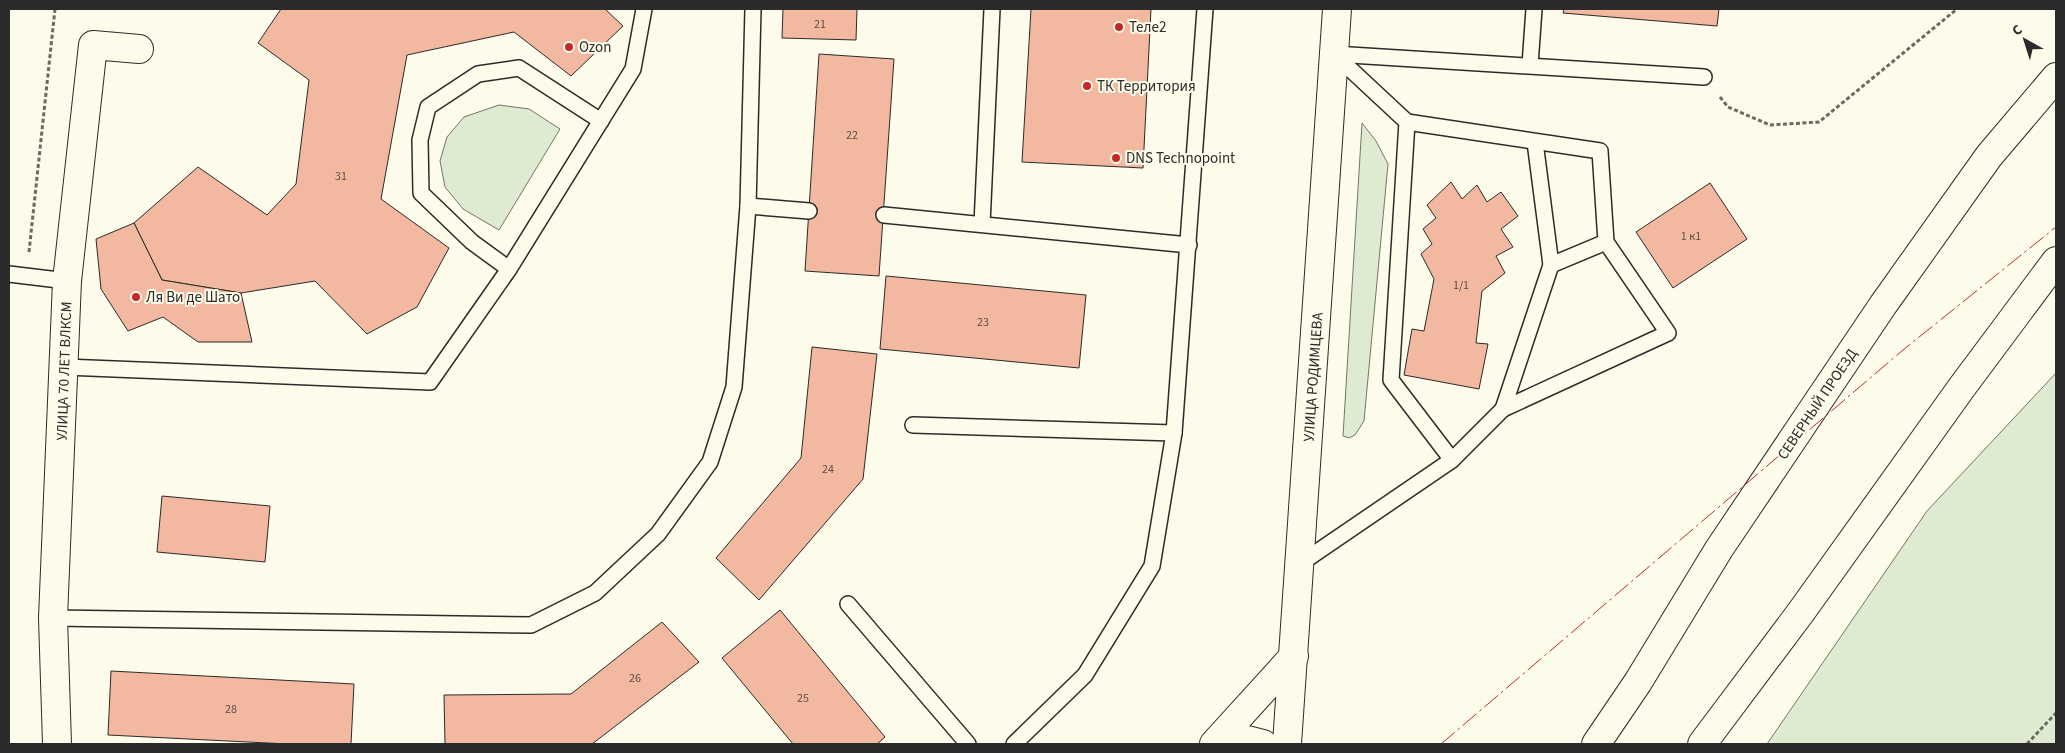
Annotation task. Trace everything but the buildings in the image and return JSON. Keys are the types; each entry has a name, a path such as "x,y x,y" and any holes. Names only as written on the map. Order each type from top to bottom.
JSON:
{"main road":[{"name":"УЛИЦА РОДИМЦЕВА","path":"1287,744 1301,563 1337,9"},
{"name":"УЛИЦА 70 ЛЕТ ВЛКСМ","path":"57,744 53,618 65,367 67,281 93,45 139,49"},
{"name":"СЕВЕРНЫЙ ПРОЕЗД","path":"1596,744 1638,682 1719,549 1883,305 1989,156 2056,78"},
{"path":"1702,744 1801,612 1962,387 2056,261"},
{"path":"1219,739 1294,656"},
{"path":"1219,739 1263,744"}],"lane":[{"path":"65,367 430,382 510,269 632,69 644,9"},
{"path":"53,618 531,625 595,593 658,534 710,462 734,387 748,206 753,9"},
{"path":"982,224 992,9"},
{"path":"1014,744 1085,675 1152,566 1174,433 1205,9"},
{"path":"1530,65 1534,9"},
{"path":"1334,54 1704,77"},
{"path":"1301,563 1452,460 1503,410 1668,333 1606,242 1600,151 1407,122 1334,54"},
{"path":"510,269 472,242 421,192 420,140 428,107 478,74 519,68 601,122"},
{"path":"1407,122 1391,380 1452,460"},
{"path":"1503,410 1551,265 1535,142"},
{"path":"748,206 809,211"},
{"path":"884,215 1189,245"},
{"path":"1551,265 1606,242"},
{"path":"9,274 67,281"},
{"path":"913,425 1174,433"},
{"path":"848,604 968,744"}],"path":[{"path":"26,276 55,9"},
{"path":"1704,77 1728,107 1770,125 1818,122 1957,9"},
{"path":"2026,744 2056,712"}],"green space":[{"path":"499,105 529,109 560,129 499,230 463,209 445,187 440,161 447,137 464,117"},
{"path":"1362,123 1376,141 1388,164 1364,421 1355,435 1349,438 1343,436"},
{"path":"2056,373 2056,744 1767,744 1927,511"}],"power":[{"path":"1441,744 1903,350 2056,227"}],"place":[{"name":"Теле2","path":"1119,27"},
{"name":"Ozon","path":"569,47"},
{"name":"ТК Территория","path":"1087,86"},
{"name":"DNS Technopoint","path":"1116,158"},
{"name":"Ля Ви де Шато","path":"136,297"}]}
